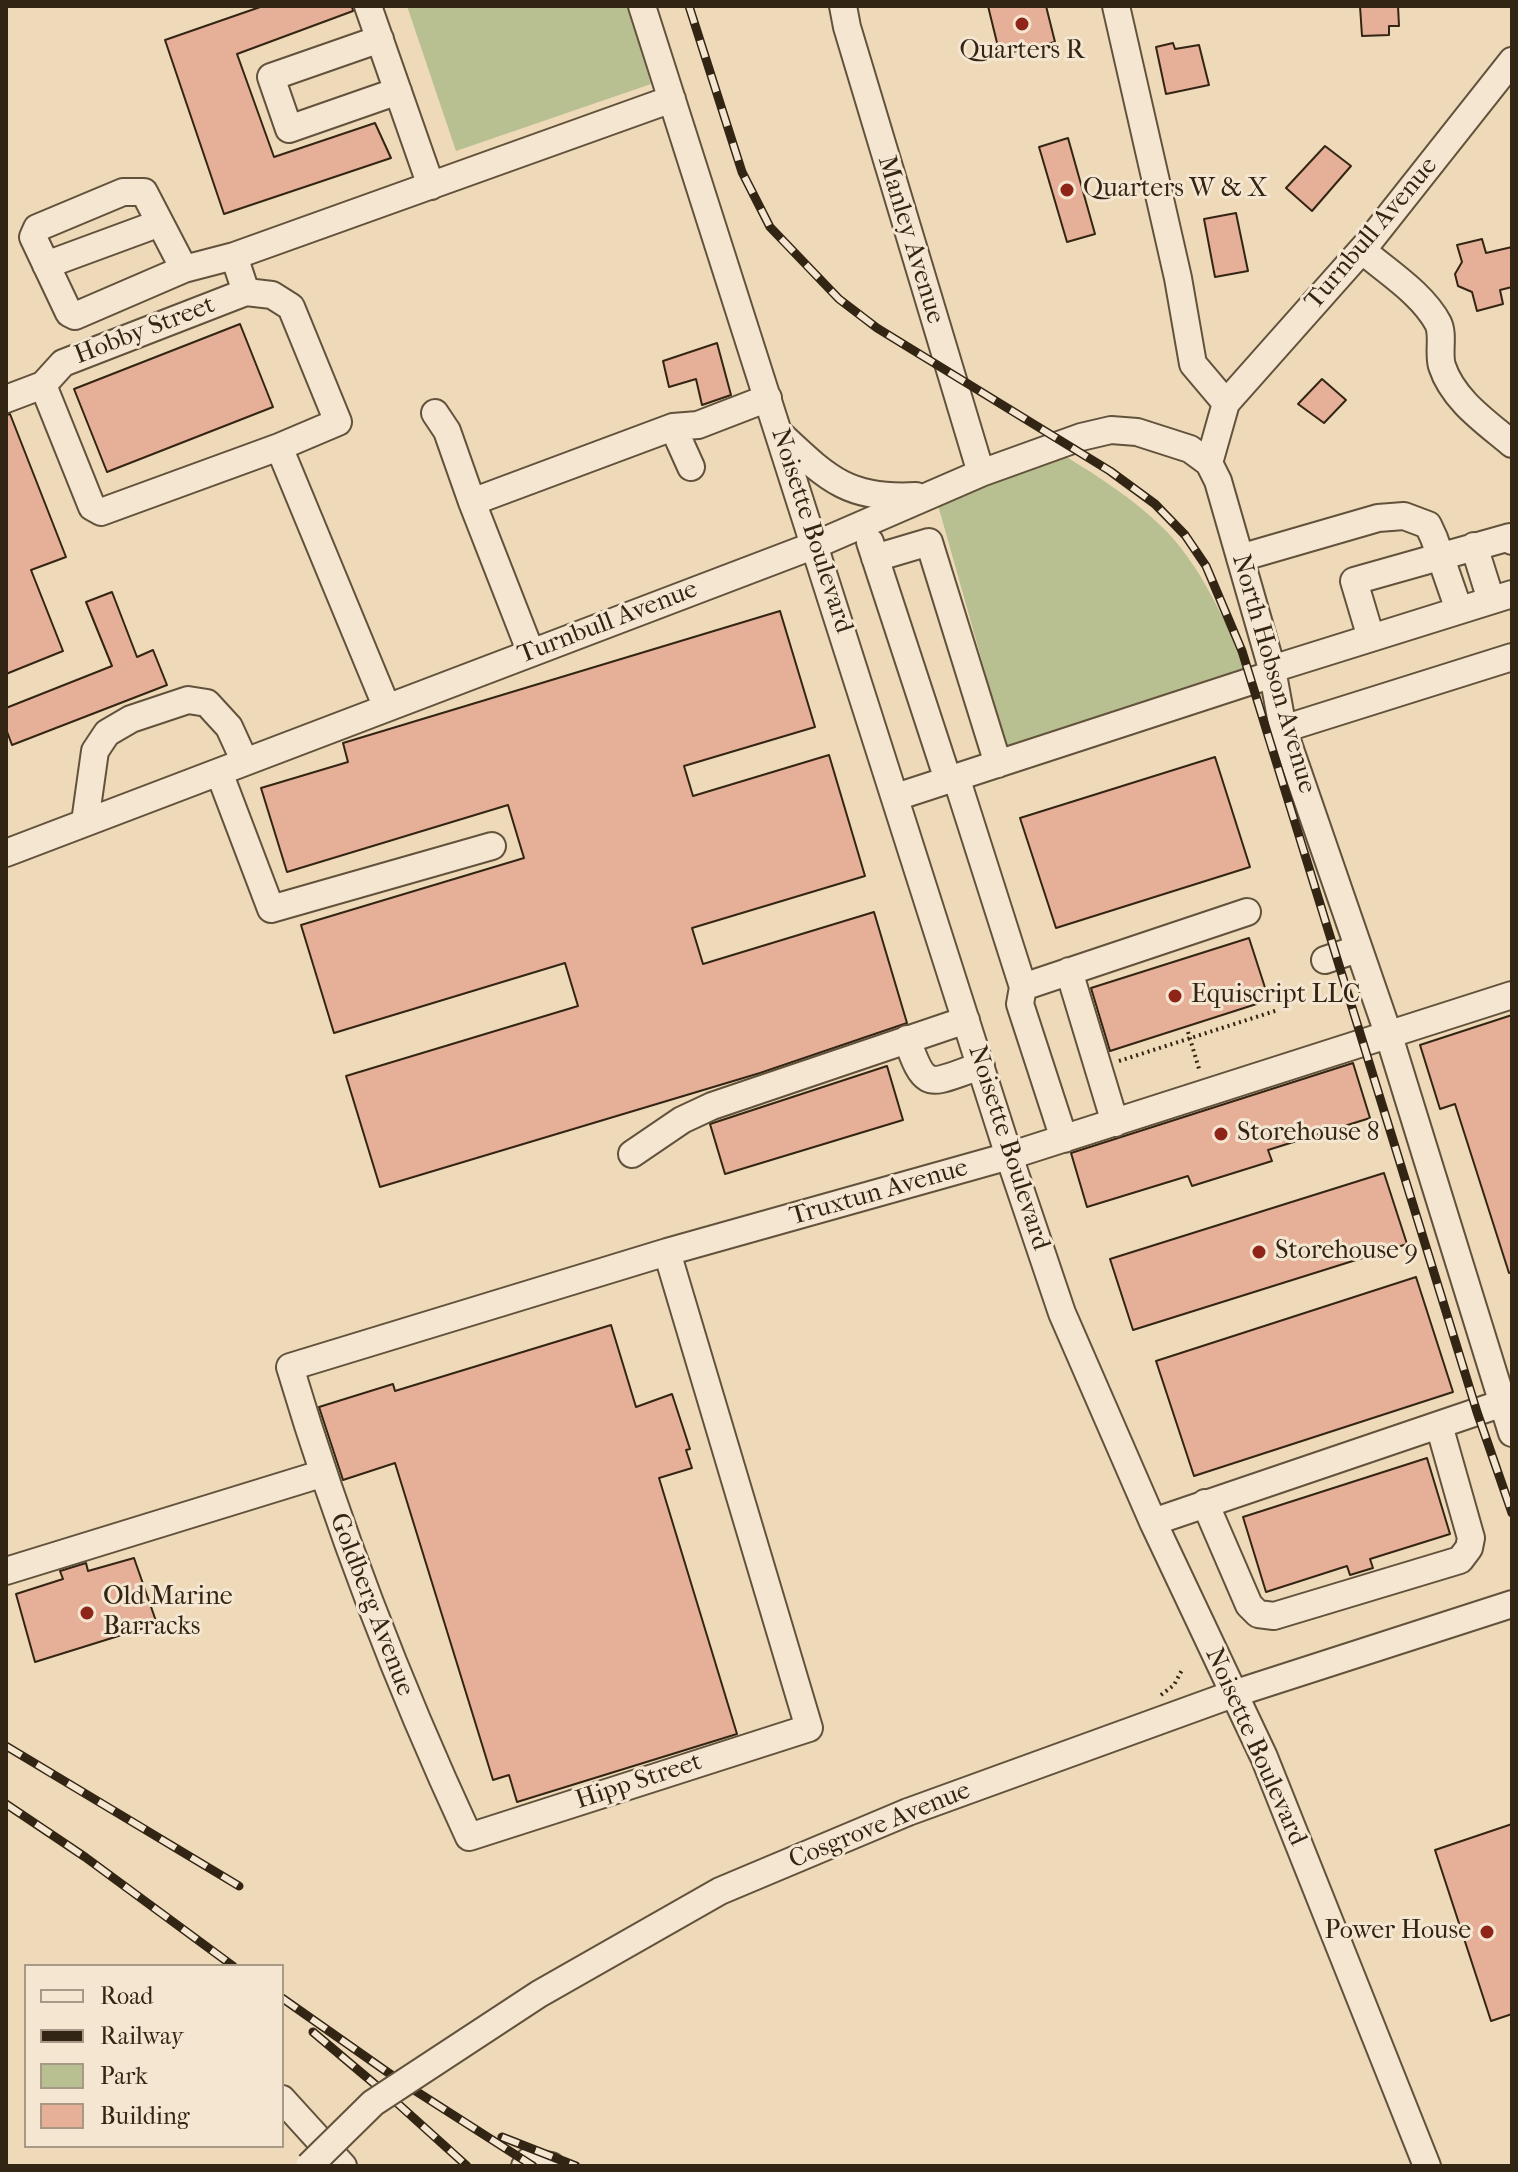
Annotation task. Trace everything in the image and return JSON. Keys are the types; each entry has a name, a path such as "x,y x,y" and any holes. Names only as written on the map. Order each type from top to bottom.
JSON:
{"street":[{"path":"368,6 431,186"},
{"name":"Noisette Boulevard","path":"642,6 1009,1156 1062,1313 1153,1522 1264,1757 1427,2166"},
{"name":"Manley Avenue","path":"843,6 981,473"},
{"path":"1116,6 1178,278 1193,364 1226,403 1209,463"},
{"path":"380,39 271,77 289,129 398,91"},
{"name":"Turnbull Avenue","path":"1226,403 1362,250 1512,61"},
{"path":"184,269 144,192 123,192 37,228 33,237 69,313 75,316 184,269 234,256 672,99"},
{"path":"46,265 160,223"},
{"path":"1362,250 1421,301 1440,326 1442,366 1456,392 1467,406 1512,444"},
{"path":"43,385 92,507 101,512 279,447 338,422 291,307 272,295 246,292 234,256"},
{"name":"Hobby Street","path":"6,399 43,385 63,363 246,292"},
{"path":"472,502 673,427 698,425 768,398"},
{"path":"435,413 447,431 531,653"},
{"path":"673,427 691,467"},
{"name":"Turnbull Avenue","path":"6,853 815,545 981,473 1081,437 1111,430 1137,432 1190,449 1209,463"},
{"path":"779,434 838,484 860,492 901,497 928,496"},
{"path":"279,447 387,708"},
{"name":"North Hobson Avenue","path":"1209,463 1218,481 1273,672 1283,729 1389,1036 1512,1433"},
{"path":"1240,558 1391,515 1416,519 1428,525 1459,610"},
{"path":"864,523 1023,987 1020,1004 1064,1139"},
{"path":"1371,638 1354,581 1474,546 1510,537 1512,541"},
{"path":"875,558 929,542 998,764"},
{"path":"896,797 1502,597 1474,546"},
{"path":"1283,729 1512,657"},
{"path":"85,822 95,751 107,733 131,719 188,700 207,703 229,727 245,762"},
{"path":"219,772 271,909 492,846"},
{"path":"1023,987 1247,912"},
{"path":"1325,960 1357,949"},
{"path":"1069,971 1115,1123"},
{"name":"Truxtun Avenue","path":"290,1367 667,1252 1009,1156 1512,995"},
{"path":"632,1154 682,1120 712,1106 966,1020"},
{"path":"907,1039 918,1072 925,1078 935,1080 981,1066"},
{"name":"Hipp Street","path":"469,1837 809,1728 667,1252"},
{"name":"Goldberg Avenue","path":"290,1367 321,1473 414,1718 469,1837"},
{"path":"1153,1522 1503,1403"},
{"path":"1205,1503 1249,1605 1258,1614 1274,1616 1460,1560 1469,1548 1471,1538 1439,1425"},
{"path":"6,1571 321,1473"},
{"name":"Cosgrove Avenue","path":"309,2166 373,2103 539,1994 720,1891 908,1812 1233,1694 1512,1604"},
{"path":"284,2101 343,2166"},
{"path":"525,2166 528,2162 551,2166"}],"path":[{"path":"1105,1065 1278,1010"},
{"path":"1188,1032 1207,1093"}],"green space":[{"path":"407,6 628,6 651,84 456,151"},
{"path":"1065,456 1127,497 1175,541 1200,575 1248,670 1007,750 938,505"}],"building":[{"path":"263,6 352,6 353,11 237,54 274,157 375,123 391,158 224,214 165,40"},
{"name":"Quarters R","path":"988,6 1046,6 1055,42 1000,55"},
{"path":"1360,6 1398,6 1399,26 1389,26 1389,35 1362,36"},
{"path":"1173,43 1175,49 1199,45 1209,85 1166,94 1156,47"},
{"name":"Quarters W & X","path":"1068,138 1095,234 1067,242 1039,147"},
{"path":"1325,146 1351,166 1312,211 1286,188"},
{"path":"1236,213 1248,271 1215,277 1204,219"},
{"path":"1482,239 1486,253 1512,247 1512,287 1500,290 1503,304 1477,311 1472,292 1458,286 1455,274 1462,262 1457,245"},
{"path":"240,324 273,407 107,472 74,389"},
{"path":"717,343 731,395 702,405 696,379 669,387 663,361"},
{"path":"1322,379 1346,400 1324,423 1298,404"},
{"path":"10,414 66,557 31,570 63,651 6,674 6,415"},
{"path":"112,592 137,657 153,650 167,685 12,745 6,729 6,708 112,666 86,602"},
{"path":"780,611 815,727 684,766 693,796 829,755 865,876 692,928 703,964 874,912 907,1023 760,1073 380,1187 346,1076 578,1006 565,963 334,1033 301,925 524,858 508,805 287,872 261,788 348,762 343,743"},
{"path":"1215,757 1250,867 1056,928 1020,818"},
{"name":"Equiscript LLC","path":"1249,938 1269,1000 1110,1051 1091,988"},
{"path":"1512,1015 1512,1272 1509,1273 1455,1104 1440,1109 1420,1045"},
{"name":"Storehouse 8","path":"1353,1063 1370,1118 1268,1150 1272,1161 1192,1186 1188,1176 1087,1207 1071,1153"},
{"path":"887,1066 903,1120 725,1174 710,1124"},
{"name":"Storehouse 9","path":"1384,1173 1407,1244 1133,1330 1110,1259"},
{"path":"1416,1277 1453,1392 1194,1476 1156,1361"},
{"path":"611,1325 636,1407 672,1394 690,1449 686,1450 692,1468 659,1478 737,1734 517,1802 509,1775 493,1780 395,1463 343,1480 319,1407 393,1384 395,1391"},
{"path":"1427,1458 1450,1534 1370,1559 1373,1568 1350,1575 1347,1566 1266,1592 1243,1517"},
{"name":"Old Marine Barracks","path":"134,1558 157,1624 35,1662 16,1594 63,1579 60,1571 86,1563 88,1571"},
{"name":"Power House","path":"1512,1824 1512,2014 1491,2021 1435,1850"}],"railway":[{"path":"689,6 742,172 770,227 839,299 877,328 1110,471 1155,504 1185,535 1206,566 1242,651 1477,1412 1512,1513"},
{"path":"6,1746 239,1886"},
{"path":"6,1804 85,1857 230,1964"},
{"path":"284,1999 400,2081 533,2166"},
{"path":"313,2032 467,2166"},
{"path":"502,2137 576,2166"}],"place":[{"name":"Quarters R","path":"1022,24"},
{"name":"Quarters W & X","path":"1067,190"},
{"name":"Equiscript LLC","path":"1175,996"},
{"name":"Storehouse 8","path":"1221,1134"},
{"name":"Storehouse 9","path":"1259,1252"},
{"name":"Old Marine Barracks","path":"87,1613"},
{"name":"Power House","path":"1487,1932"}]}
